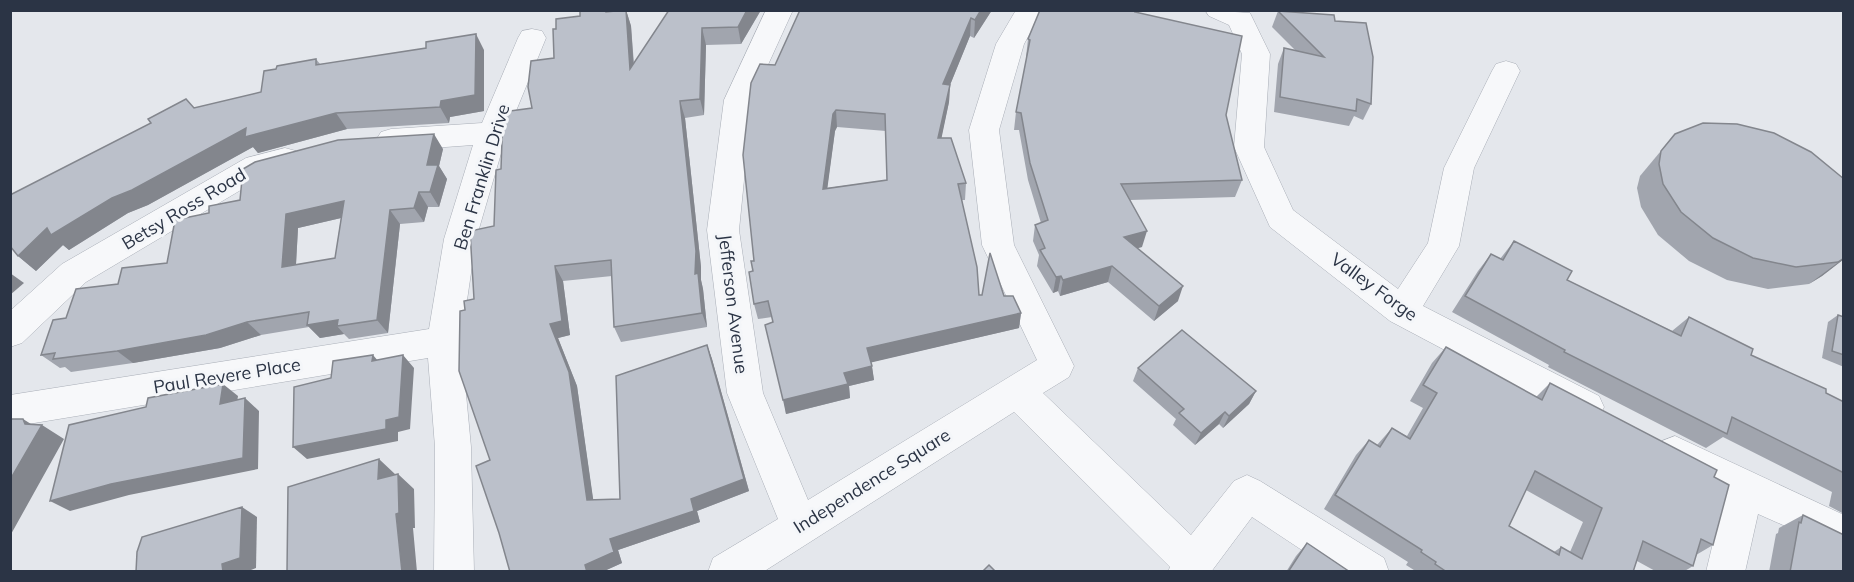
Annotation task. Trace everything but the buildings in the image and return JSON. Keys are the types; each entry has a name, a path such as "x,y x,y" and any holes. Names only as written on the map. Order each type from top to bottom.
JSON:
{"street":[{"name":"Jefferson Avenue","path":"780,10 738,100 723,230 745,393 799,525"},
{"name":"Independence Square","path":"727,572 799,525 1058,366 998,245 984,130 1010,44 1030,10"},
{"name":"Valley Forge","path":"1218,10 1240,19 1256,54 1249,147 1281,218 1402,311 1610,419"},
{"name":"Ben Franklin Drive","path":"454,572 453,447 444,341 460,239 492,133 532,38"},
{"path":"1402,311 1443,246 1459,168 1506,71"},
{"path":"359,142 492,133"},
{"name":"Betsy Ross Road","path":"10,333 74,273 257,166 314,151"},
{"name":"Paul Revere Place","path":"10,411 444,341"},
{"path":"1017,391 1190,567 1247,493 1370,572"},
{"path":"1651,441 1745,489 1844,534"},
{"path":"1725,572 1745,489"}]}
